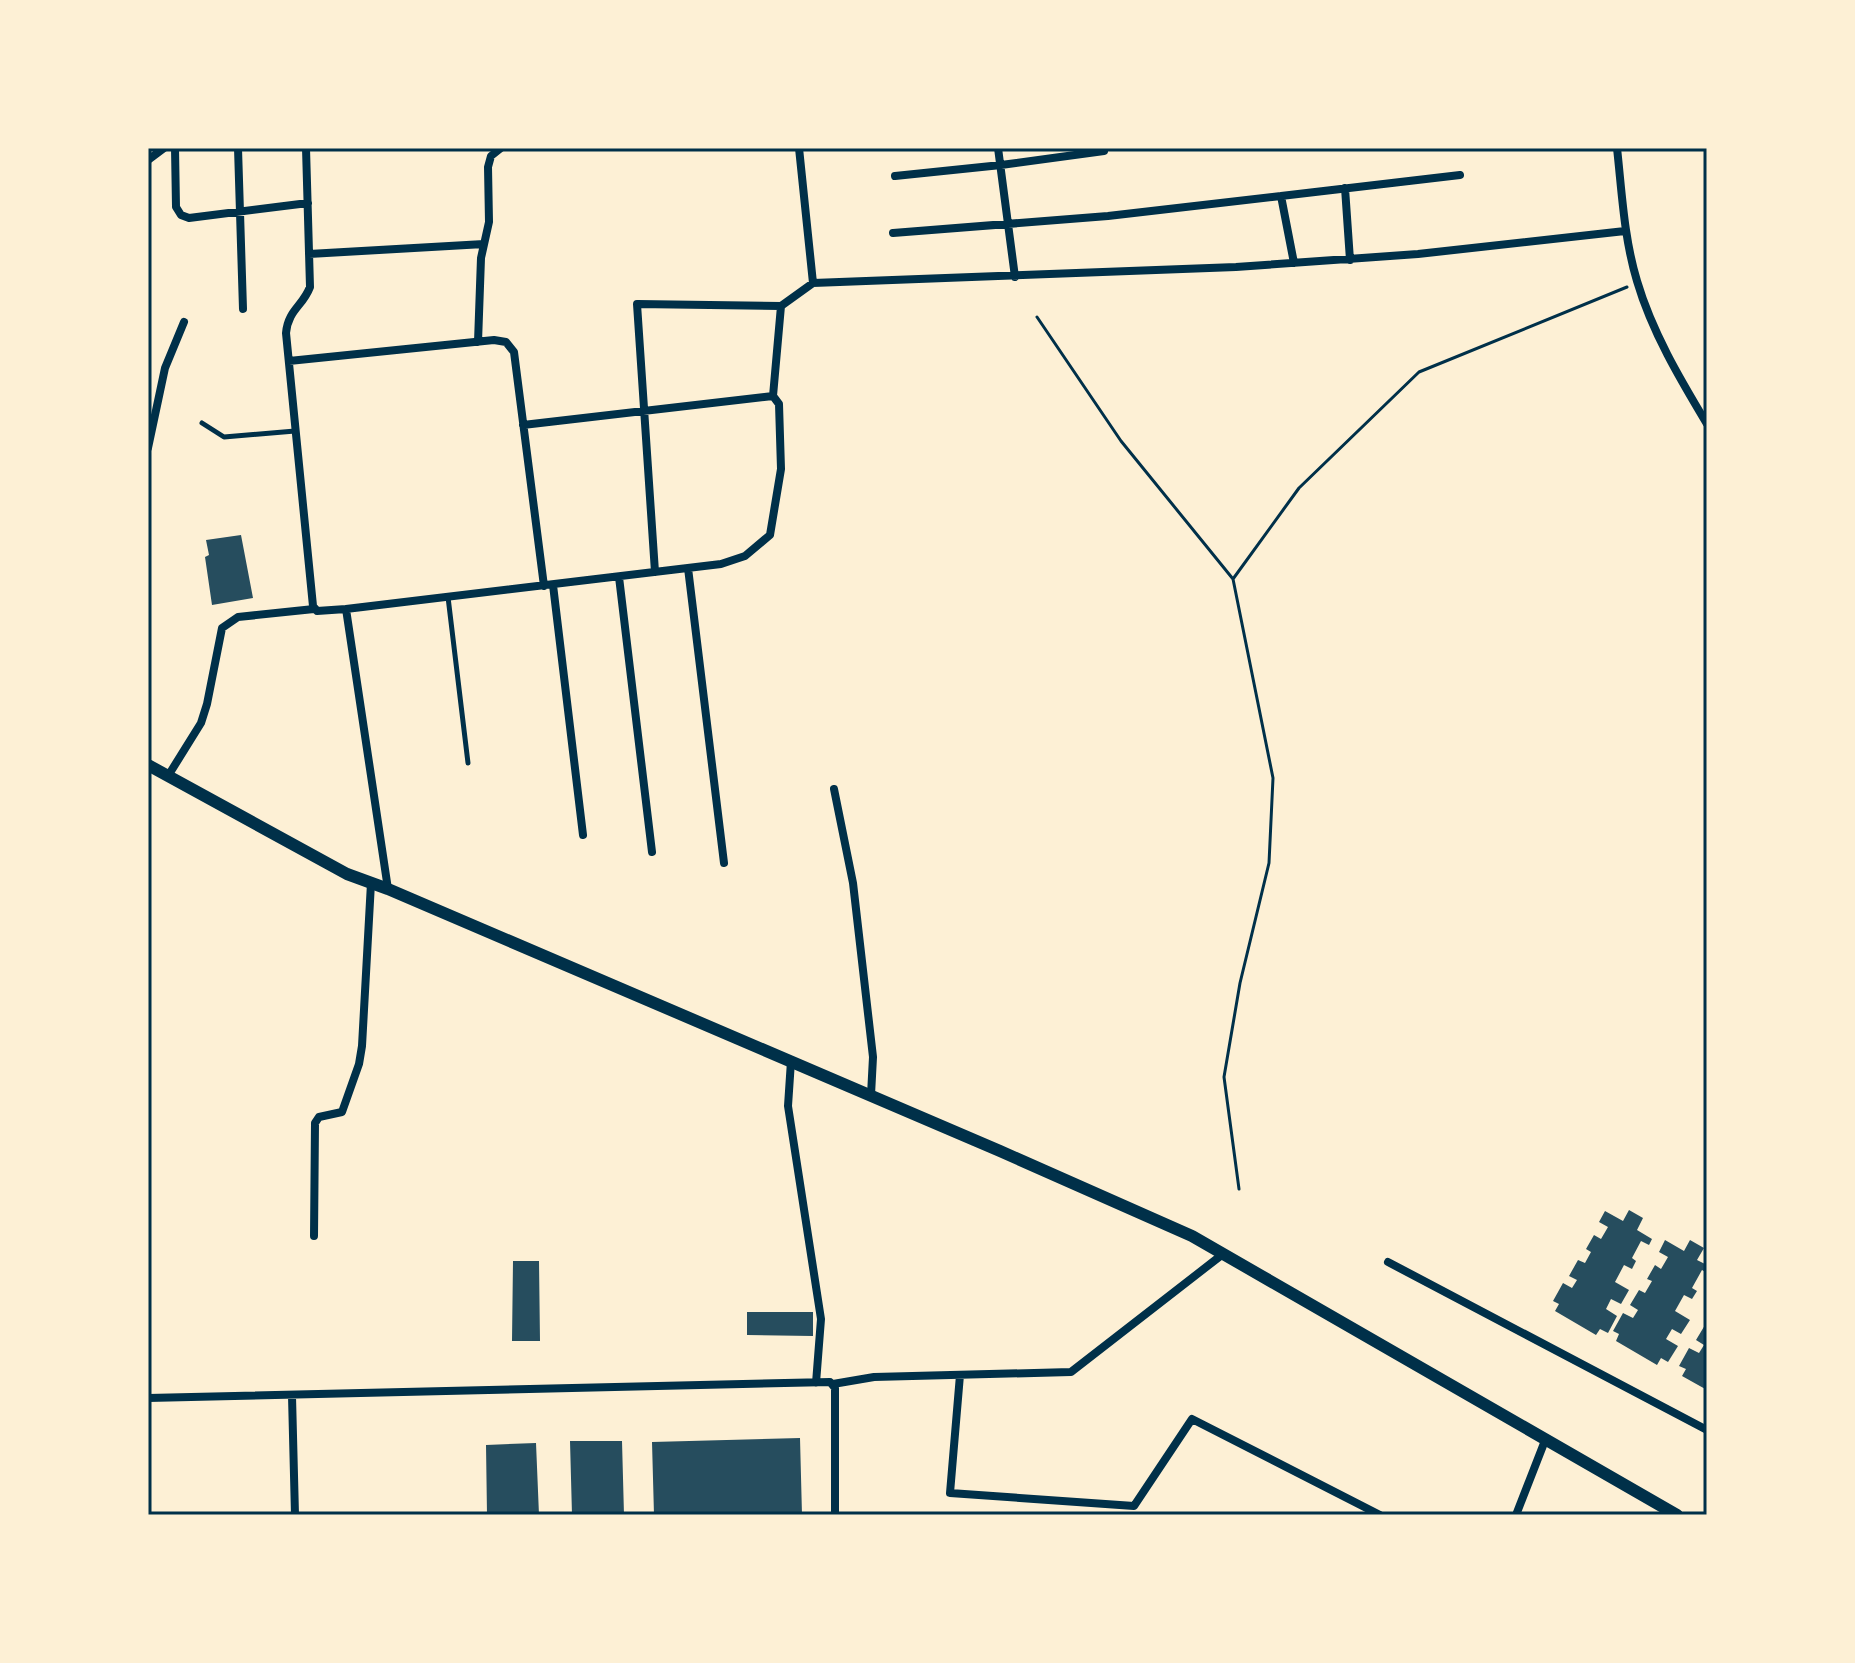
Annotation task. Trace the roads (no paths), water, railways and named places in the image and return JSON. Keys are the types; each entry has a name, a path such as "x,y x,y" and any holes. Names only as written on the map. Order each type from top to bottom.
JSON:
{"street":[{"path":"148,160 164,148"},
{"path":"175,148 176,207 189,218 308,203"},
{"path":"238,148 243,309"},
{"path":"306,148 309,291 290,314 287,325 314,609"},
{"path":"478,342 481,258 489,222 488,167 491,156 501,148"},
{"path":"799,148 813,283"},
{"path":"998,148 1015,277"},
{"path":"1617,148 1625,231 1637,283 1673,368 1707,424"},
{"path":"895,176 1104,151"},
{"path":"893,233 1108,216 1460,175"},
{"path":"1345,188 1350,260"},
{"path":"1281,196 1294,263"},
{"path":"655,572 637,304 781,306 813,283 1015,277 1350,260 1625,231"},
{"path":"309,254 484,244"},
{"path":"168,776 201,723 222,628 238,617 346,609 619,577 721,564 745,556 770,535 781,469 779,404 773,396 781,306"},
{"path":"148,448 165,368 184,322"},
{"path":"289,361 478,342 506,342 514,352 583,835"},
{"path":"523,425 773,396"},
{"path":"688,568 724,863"},
{"path":"619,577 652,852"},
{"path":"346,609 388,889"},
{"path":"148,765 347,874 871,1095 1192,1236 1677,1515"},
{"path":"834,789 853,883 873,1057 871,1095"},
{"path":"314,1236 315,1123 319,1117 342,1112 359,1064 371,883"},
{"path":"791,1061 788,1106 821,1319 816,1383"},
{"path":"148,1398 833,1384 874,1377 1071,1372 1223,1254"},
{"path":"1388,1262 1707,1430"},
{"path":"960,1375 950,1493 1134,1506 1192,1419 1380,1515"},
{"path":"833,1384 835,1515"},
{"path":"292,1396 295,1515"},
{"path":"1516,1515 1546,1438"}],"lane":[{"path":"202,423 224,437 296,431"},
{"path":"448,597 468,763"}]}
